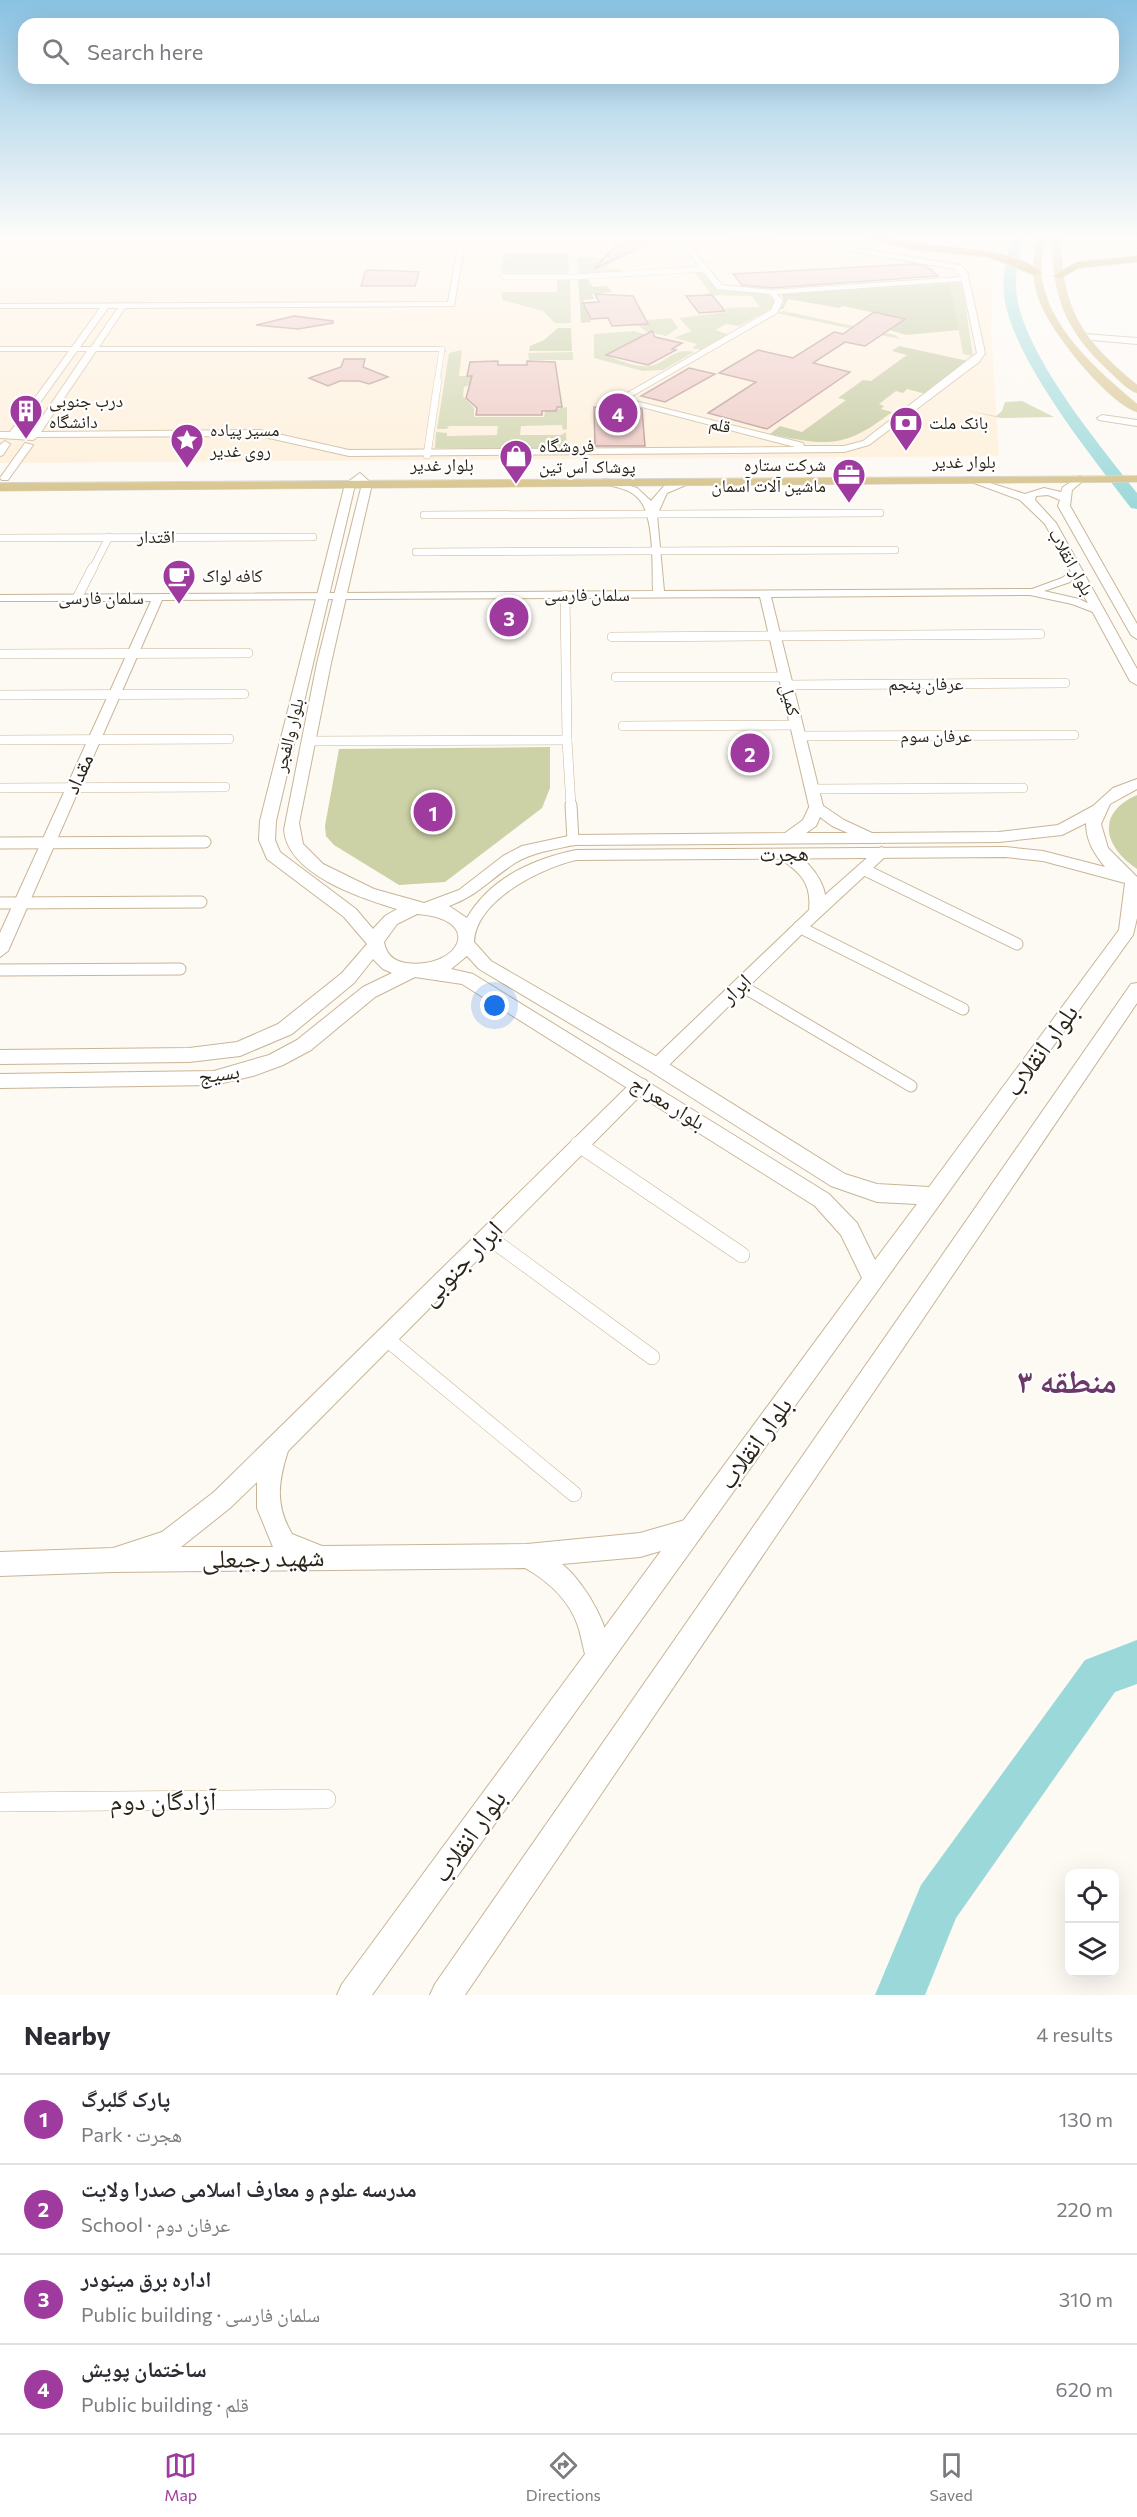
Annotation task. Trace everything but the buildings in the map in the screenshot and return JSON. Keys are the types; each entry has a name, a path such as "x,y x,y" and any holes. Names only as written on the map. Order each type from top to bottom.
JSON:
{"main road":[{"path":"1059,328 1094,375 1133,406"},
{"path":"1079,328 1106,363 1137,390"},
{"path":"1084,337 1137,346"},
{"path":"1096,352 1115,343 1137,341"},
{"path":"1083,363 1094,365 1106,363"},
{"path":"1094,375 1117,374"},
{"name":"بلوار غدیر","path":"2,481 971,480 1136,472"},
{"name":"بلوار غدیر","path":"2,481 34,487 359,481 1078,475"},
{"name":"بلوار انقلاب","path":"1078,475 1067,489 1064,507 1137,635"},
{"path":"971,480 1030,499 1031,494 1041,491 1054,493 1064,498"},
{"name":"بلوار والفجر","path":"359,481 323,596 268,821 267,840 273,855 350,912 375,944"},
{"name":"بلوار والفجر","path":"359,481 341,596 324,663 292,819 291,834 303,856 328,873 377,899 421,908"},
{"path":"0,492 34,487"},
{"name":"بلوار انقلاب","path":"1030,499 1050,523 1137,681"},
{"name":"هجرت","path":"467,939 484,904 526,871 574,848 782,854 1034,834 1062,830 1096,810 1105,799 1119,790 1137,784"},
{"path":"789,838 810,823 816,806 838,823 878,845"},
{"path":"1096,810 1092,823 1094,838 1102,853 1132,881"},
{"name":"هجرت","path":"421,908 465,894 508,860 528,850 789,838 1043,856 1132,881"},
{"name":"بلوار انقلاب","path":"353,1995 1127,931 1132,881"},
{"path":"421,908 454,915 467,939 459,957 445,966 418,971 392,967 381,958 375,944 381,927 395,915 421,908"},
{"name":"بلوار معراج","path":"467,939 485,965 657,1066 838,1180 877,1193 934,1196"},
{"name":"بسیج","path":"9,1057 189,1055 240,1049 285,1029 348,978 375,944"},
{"name":"بسیج","path":"0,1082 204,1078 246,1071 276,1060 304,1045 369,992 418,971"},
{"name":"بلوار معراج","path":"418,971 467,979 822,1200 849,1229 874,1280"},
{"name":"بلوار انقلاب","path":"446,1995 1137,989"},
{"path":"822,1200 835,1193 838,1180"}],"street":[{"path":"6,441 90,328"},
{"path":"2,481 107,328"},
{"name":"قلم","path":"744,328 619,400 821,450"},
{"path":"6,441 260,433 349,453 426,455 844,449 866,443 976,360 981,353 976,328"},
{"path":"0,349 442,348 426,455"},
{"path":"1133,406 1115,415 1102,418 1137,423"},
{"path":"606,482 636,491 646,501 652,514 659,594"},
{"path":"652,514 658,495 662,491 688,482"},
{"path":"424,515 880,513"},
{"path":"77,598 109,537"},
{"name":"اقتدار","path":"0,538 313,537"},
{"path":"416,552 896,550"},
{"name":"سلمان فارسی","path":"0,598 1030,592 1050,588 1076,571"},
{"name":"سلمان فارسی","path":"1030,592 1075,601 1098,611"},
{"name":"کمیل","path":"765,594 816,806"},
{"path":"565,595 567,740 574,848"},
{"name":"مقداد","path":"0,951 158,597"},
{"path":"612,636 1041,634"},
{"path":"0,654 248,652"},
{"name":"عرفان پنجم","path":"615,677 1065,683"},
{"path":"0,694 244,693"},
{"name":"عرفان سوم","path":"623,726 1074,735"},
{"path":"0,740 229,739"},
{"path":"309,741 567,740"},
{"path":"0,788 225,787"},
{"path":"812,789 1023,788"},
{"path":"0,843 205,842"},
{"name":"ابرار","path":"657,1066 799,927 863,869 878,845"},
{"path":"782,854 801,865 814,879 819,896 816,912"},
{"path":"863,869 1017,944"},
{"path":"0,903 201,902"},
{"path":"799,927 963,1009"},
{"path":"0,970 180,969"},
{"path":"740,985 910,1086"},
{"path":"0,1048 9,1057"},
{"name":"ابرار جنوبی","path":"113,1560 169,1542 252,1473 280,1440 387,1339 578,1144 640,1085"},
{"path":"578,1144 742,1255"},
{"path":"487,1236 652,1357"},
{"path":"387,1339 574,1494"},
{"name":"ابرار جنوبی","path":"280,1440 266,1479 268,1517 284,1543 331,1557"},
{"name":"شهید رجبعلی","path":"0,1564 113,1560 527,1556 640,1545 692,1530"},
{"path":"527,1556 549,1568 583,1606 593,1630 598,1658"},
{"name":"آزادگان دوم","path":"0,1802 327,1799"}],"shaded area":[{"path":"0,328 991,328 999,456 0,463"}],"green space":[{"path":"558,328 571,328 572,351 529,351 530,346 544,340"},
{"path":"642,328 678,328 666,336"},
{"path":"688,328 718,328 715,330 727,334 701,350 692,348 697,344 674,338 691,331"},
{"path":"848,328 863,328 895,335 900,339"},
{"path":"892,328 959,328 959,330 906,335 890,330"},
{"path":"958,328 969,328 973,356 963,354"},
{"path":"634,331 647,335 606,355 638,366 650,366 675,353 694,352 663,370 643,371 594,358 594,334"},
{"path":"899,346 968,361 926,394 907,389 903,393 896,391 879,404 884,406 881,409 892,412 861,433 834,441 821,442 770,434 780,426 802,432 846,400 838,398 863,380 871,381 907,355 892,351"},
{"path":"462,350 459,376 490,376 464,387 463,396 474,408 474,417 544,417 545,411 567,407 567,429 563,430 562,425 521,426 520,435 561,435 566,432 567,450 435,448 436,432 447,433 447,436 497,435 498,426 449,426 447,429 437,429 449,353"},
{"path":"573,352 573,360 529,360 528,353"},
{"path":"1022,401 1054,417 1000,418 964,410 996,416 1002,411 1005,402"},
{"path":"550,747 550,788 542,808 445,882 399,885 334,845 326,836 325,826 339,749"},
{"path":"1137,795 1137,869 1117,850 1111,840 1109,830 1110,820 1115,811 1124,802"}],"waterway":[{"path":"1020,328 1026,343 1061,400 1137,504"},
{"path":"900,1995 938,1902 1100,1675 1137,1662"}],"place":[{"name":"ساختمان پویش","path":"618,413"},
{"name":"درب جنوبی دانشگاه","path":"26,440"},
{"name":"بانک ملت","path":"906,452"},
{"name":"مسیر پیاده روی غدیر","path":"187,469"},
{"name":"فروشگاه پوشاک آس تین","path":"516,485"},
{"name":"شرکت ستاره ماشین آلات آسمان","path":"849,504"},
{"name":"کافه لواک","path":"179,605"},
{"name":"اداره برق مینودر","path":"509,617"},
{"name":"مدرسه علوم و معارف اسلامی صدرا ولایت","path":"750,753"},
{"name":"پارک گلبرگ","path":"433,812"}],"district":[{"name":"منطقه ۳","path":"1067,1381"}]}
